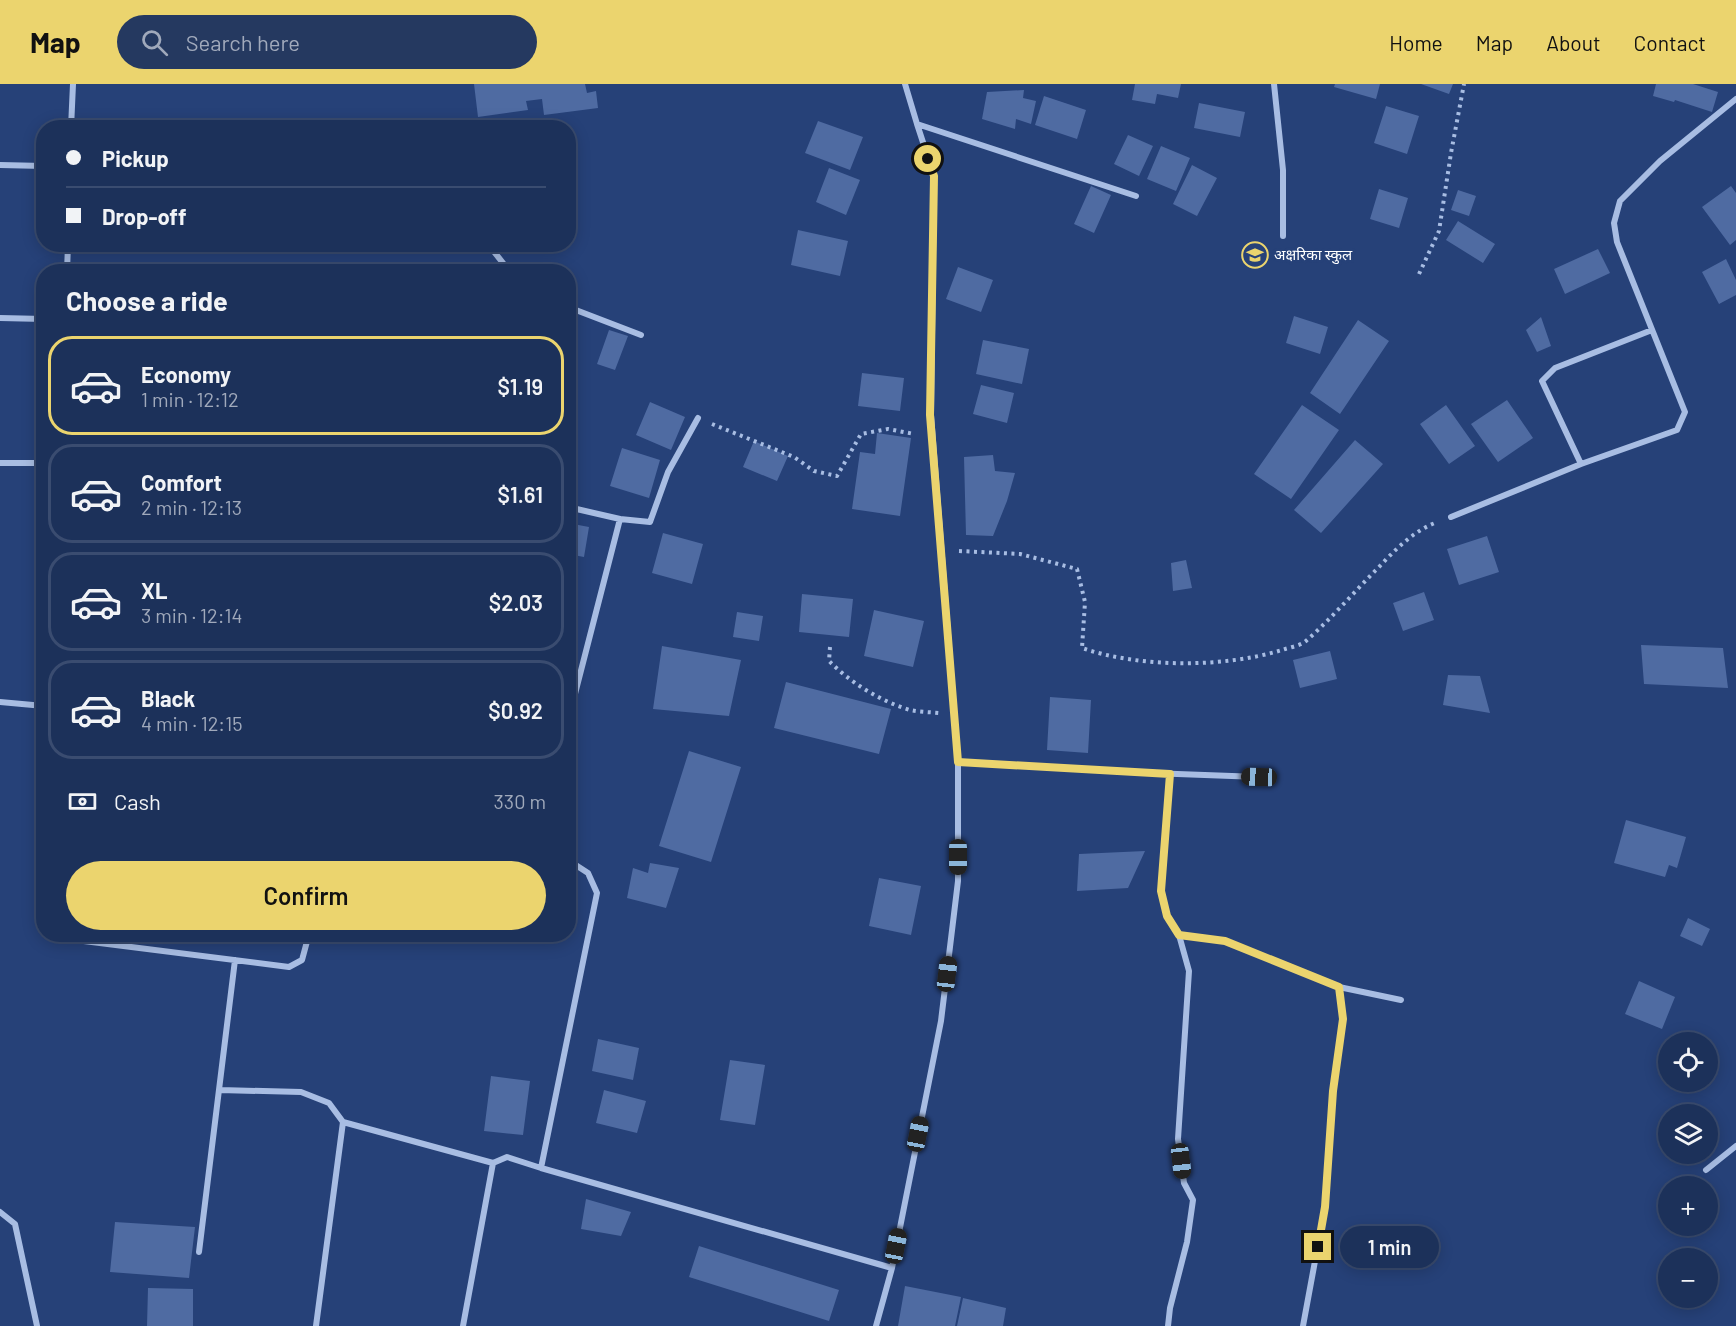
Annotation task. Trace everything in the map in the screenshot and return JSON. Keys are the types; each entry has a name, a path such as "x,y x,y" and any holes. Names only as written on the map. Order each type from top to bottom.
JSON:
{"street":[{"path":"72,120 73,84"},
{"path":"876,1326 892,1268 941,1021 958,881 958,762 930,415 934,176 905,84"},
{"path":"1274,84 1283,170 1283,236"},
{"path":"1451,517 1581,464 1677,430 1684,412 1617,242 1614,223 1620,201 1660,161 1736,99"},
{"path":"916,124 1136,196"},
{"path":"0,165 36,166"},
{"path":"494,252 504,264"},
{"path":"576,310 641,335"},
{"path":"0,318 36,319"},
{"path":"1581,464 1542,381 1555,368 1652,330"},
{"path":"576,509 620,519 650,522 668,472 698,418"},
{"path":"0,463 36,463"},
{"path":"576,691 620,519"},
{"path":"0,702 36,705"},
{"path":"958,762 1259,777"},
{"path":"1168,1326 1170,1308 1187,1242 1193,1200 1184,1183 1178,1139 1189,971 1179,935 1167,916 1161,891 1170,774"},
{"path":"541,1168 597,893 588,873 576,865"},
{"path":"1179,935 1225,941 1339,987 1401,1000"},
{"path":"92,942 289,967 302,960 307,942"},
{"path":"199,1252 235,960"},
{"path":"1303,1326 1325,1207 1333,1091 1343,1019 1339,987"},
{"path":"220,1090 302,1092 329,1103 343,1122 493,1163 507,1157 892,1268"},
{"path":"316,1326 343,1122"},
{"path":"1706,1170 1736,1146"},
{"path":"463,1326 493,1163"},
{"path":"0,1212 15,1224 37,1326"}],"path":[{"path":"1419,274 1438,231 1464,84"},
{"path":"698,418 794,457 814,471 837,476 861,434 888,429 932,437"},
{"path":"940,549 1020,554 1077,569 1085,602 1082,648 1102,655 1151,662 1194,663 1258,657 1305,642 1391,554 1422,528 1451,517"},
{"path":"830,647 829,662 844,675 881,698 911,710 954,715"}],"building":[{"path":"474,84 585,84 587,93 596,91 598,108 544,115 542,99 526,101 528,110 478,117"},
{"path":"1135,84 1181,84 1178,98 1157,94 1155,104 1132,100"},
{"path":"1335,84 1380,84 1376,99 1334,87"},
{"path":"1421,84 1453,84 1449,94"},
{"path":"1656,84 1693,84 1718,92 1712,112 1675,100 1674,102 1653,96"},
{"path":"1024,90 1023,98 1036,101 1031,124 1016,119 1015,129 982,119 987,92"},
{"path":"1044,96 1086,110 1077,139 1035,125"},
{"path":"1199,103 1245,112 1240,137 1194,128"},
{"path":"1386,106 1419,116 1407,154 1374,143"},
{"path":"818,121 863,137 850,170 805,153"},
{"path":"1128,135 1153,146 1139,176 1114,164"},
{"path":"1161,146 1190,158 1176,191 1147,179"},
{"path":"1192,165 1217,178 1197,216 1173,204"},
{"path":"829,168 860,180 846,215 816,202"},
{"path":"1091,186 1111,195 1094,233 1074,224"},
{"path":"1731,186 1736,193 1736,240 1730,245 1702,207"},
{"path":"1379,189 1408,198 1399,228 1370,219"},
{"path":"1458,190 1476,196 1469,216 1451,210"},
{"path":"1458,221 1495,244 1483,263 1446,240"},
{"path":"798,230 848,241 840,276 791,265"},
{"path":"1598,249 1610,273 1565,294 1554,269"},
{"path":"1726,259 1736,280 1736,295 1719,304 1702,272"},
{"path":"958,267 993,280 981,312 946,299"},
{"path":"1294,316 1328,327 1320,354 1286,343"},
{"path":"1541,317 1551,346 1537,352 1526,330"},
{"path":"1358,320 1389,341 1340,414 1310,393"},
{"path":"609,330 628,336 615,370 597,364"},
{"path":"983,340 1029,349 1022,384 976,374"},
{"path":"862,373 904,378 900,411 858,406"},
{"path":"981,385 1014,393 1007,423 973,414"},
{"path":"1507,400 1533,438 1498,462 1471,424"},
{"path":"650,402 685,417 671,450 636,435"},
{"path":"1302,405 1339,430 1291,499 1254,474"},
{"path":"1446,405 1475,446 1449,464 1420,424"},
{"path":"877,433 911,438 900,516 852,509 860,452 875,454"},
{"path":"1355,440 1383,464 1321,533 1294,510"},
{"path":"754,441 788,456 777,481 743,467"},
{"path":"622,448 660,460 649,498 610,486"},
{"path":"993,455 995,471 1015,473 1007,501 993,536 966,535 964,457"},
{"path":"576,525 589,527 584,557 576,556"},
{"path":"663,533 703,544 692,584 652,573"},
{"path":"1487,536 1499,572 1459,585 1447,549"},
{"path":"1186,560 1192,588 1173,591 1171,563"},
{"path":"1424,592 1434,620 1403,631 1393,603"},
{"path":"802,594 853,599 849,637 799,632"},
{"path":"874,610 924,621 913,667 864,656"},
{"path":"737,612 763,616 759,641 733,637"},
{"path":"1641,645 1723,648 1728,688 1644,684"},
{"path":"662,646 741,660 729,716 653,709"},
{"path":"1330,651 1337,679 1300,688 1293,660"},
{"path":"1448,675 1480,676 1490,713 1443,705"},
{"path":"786,682 891,709 879,754 774,728"},
{"path":"1050,697 1091,700 1088,753 1047,750"},
{"path":"689,751 741,767 711,862 659,846"},
{"path":"1626,820 1686,837 1677,868 1669,865 1665,877 1614,863"},
{"path":"1145,851 1128,888 1077,891 1079,854"},
{"path":"650,863 679,868 666,908 627,898 633,868 648,873"},
{"path":"879,878 921,886 911,935 869,926"},
{"path":"1688,918 1710,929 1702,946 1680,936"},
{"path":"1639,981 1675,997 1662,1029 1625,1014"},
{"path":"598,1039 639,1048 633,1080 592,1071"},
{"path":"730,1060 765,1065 755,1125 720,1120"},
{"path":"491,1076 530,1081 523,1135 484,1131"},
{"path":"604,1090 646,1101 637,1133 596,1123"},
{"path":"586,1199 631,1212 621,1236 581,1229"},
{"path":"115,1222 195,1227 189,1278 110,1272"},
{"path":"699,1246 839,1290 829,1321 689,1277"},
{"path":"905,1286 961,1297 955,1326 898,1326"},
{"path":"148,1288 193,1289 193,1326 147,1326"},
{"path":"963,1298 1006,1308 1003,1326 957,1326"}],"place":[{"name":"अक्षरिका स्कुल","path":"1255,255"}],"route":[{"path":"928,159 934,176 930,415 958,762 1170,774 1161,891 1167,916 1179,935 1225,941 1339,987 1343,1019 1333,1091 1325,1207 1318,1247"}]}
